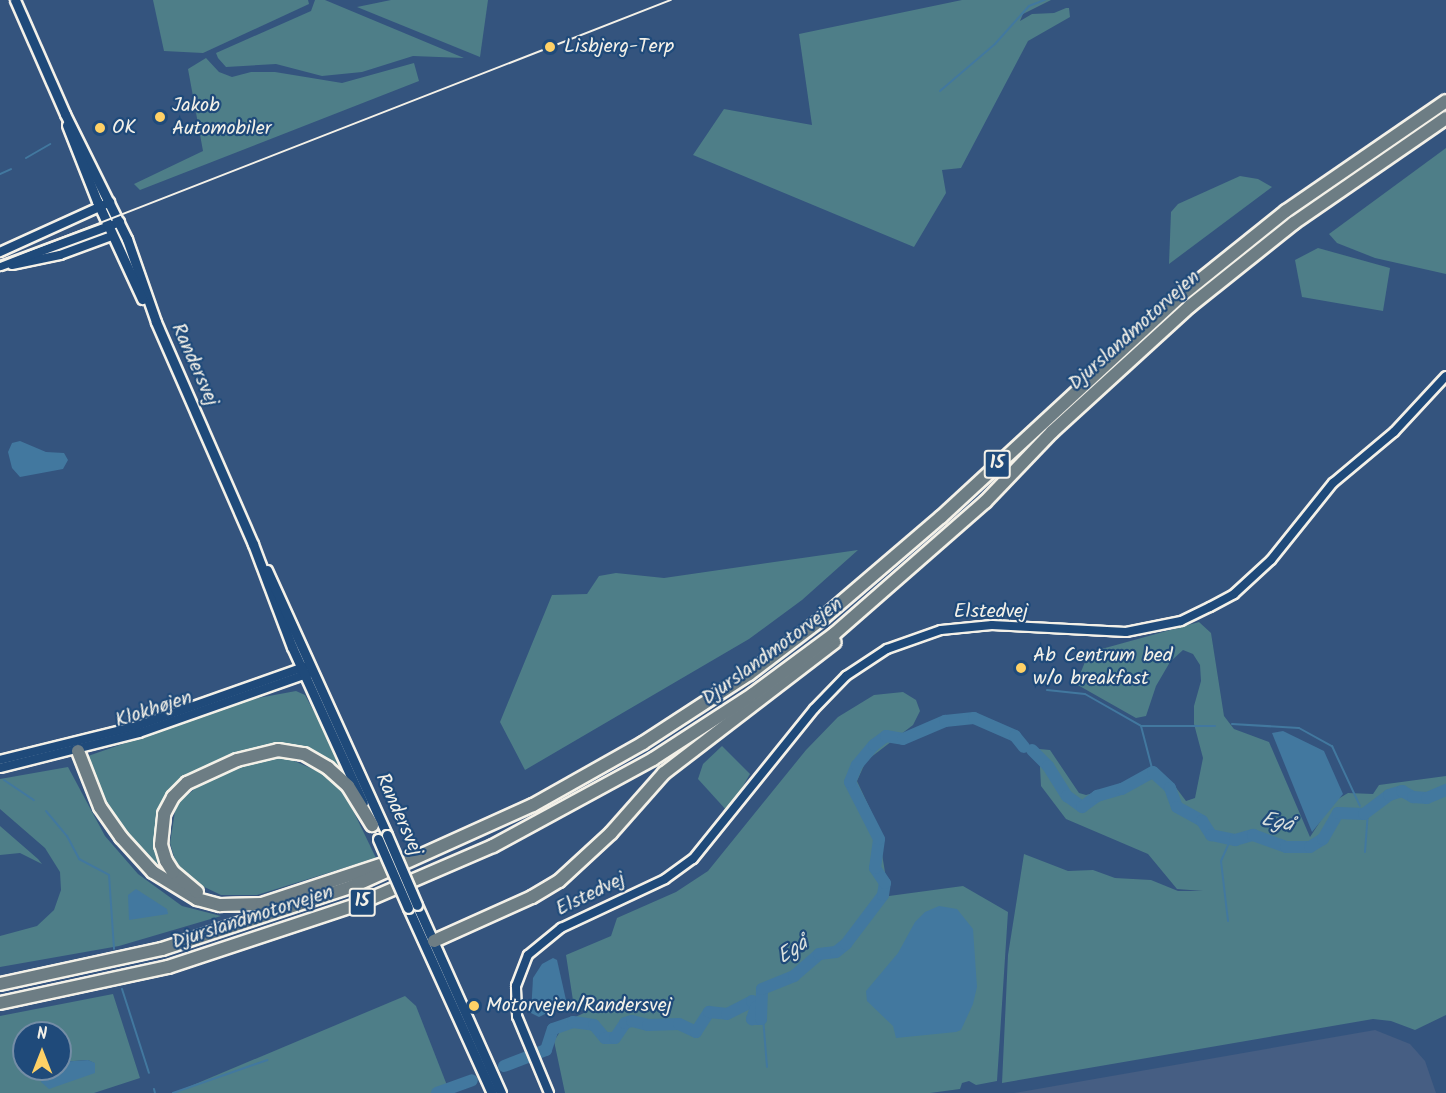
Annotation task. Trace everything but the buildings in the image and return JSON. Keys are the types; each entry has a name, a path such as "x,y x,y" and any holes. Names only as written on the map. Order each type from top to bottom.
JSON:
{"highway":[{"name":"Djurslandmotorvejen","path":"0,984 110,961 231,929 402,867 533,805 671,726 823,618 934,524 1163,310 1286,211 1446,101"},
{"name":"Djurslandmotorvejen","path":"0,1003 113,980 234,947 366,901 502,842 628,774 753,694 876,599 985,502 1100,387 1199,299 1303,217 1446,118"},
{"path":"429,943 532,897 559,881 604,840 664,773 889,597 985,502"},
{"path":"76,747 110,823 135,854 173,887 220,905 243,906 280,898 385,864 533,805"},
{"path":"280,898 243,902 220,899 199,893 173,872 161,845 161,829 173,797 187,783 237,760 263,752 290,750 328,768 348,786 372,825"}],"main road":[{"name":"Randersvej","path":"15,0 65,114 120,222 156,322"},
{"name":"Randersvej","path":"65,114 70,139 110,231 156,322 257,554 302,671 372,825 382,837"},
{"name":"Randersvej","path":"257,554 313,667 382,837 492,1093"},
{"name":"Randersvej","path":"429,943 501,1093"}],"street":[{"path":"0,252 110,202"},
{"path":"1,266 110,231 120,222"},
{"name":"Elstedvej","path":"549,1093 516,1016 515,994 523,966 534,947 561,928 665,879 693,859 829,691 868,660 914,637 965,626 1126,632 1181,621 1210,608 1234,594 1271,561 1333,483 1394,432 1446,376"},
{"name":"Klokhøjen","path":"0,768 188,717 313,667"},
{"name":"Klokhøjen","path":"0,760 76,747"}],"shaded area":[{"path":"20,441 46,452 64,453 68,460 63,469 20,477 12,468 8,452 12,443"},
{"path":"1283,731 1324,751 1343,794 1312,832 1272,733"},
{"path":"136,889 167,909 168,914 129,920 128,895"},
{"path":"939,906 957,909 973,929 977,987 973,1004 961,1030 896,1038 893,1026 867,1001 866,991 898,953 915,922 925,912"},
{"path":"553,958 557,960 566,1000 565,1004 539,1017 531,1013 533,978 542,964"},
{"path":"1375,1030 1410,1044 1425,1061 1436,1093 1014,1093"},
{"path":"88,1060 95,1063 95,1073 72,1081 72,1061"},
{"path":"41,1081 72,1081 49,1089"}],"green space":[{"path":"153,0 308,0 309,4 203,53 164,51"},
{"path":"315,0 325,0 464,58 413,56 362,72 322,76 276,64 226,67 218,58 216,53 311,11"},
{"path":"391,0 488,0 480,57 357,7"},
{"path":"962,0 1051,0 1023,14 1020,21 1032,14 1054,13 1066,8 1069,8 1070,17 1028,41 961,168 942,170 946,193 914,247 693,155 724,109 812,125 799,34"},
{"path":"206,58 219,72 232,77 251,72 275,72 342,83 414,63 419,81 140,190 134,184 203,151 188,69"},
{"path":"1446,148 1446,274 1375,258 1337,243 1329,234"},
{"path":"1240,176 1258,179 1272,187 1169,264 1171,212 1178,204"},
{"path":"1318,248 1390,268 1383,311 1302,297 1295,260"},
{"path":"858,550 802,600 749,639 525,770 500,722 552,595 587,594 599,576 616,573 664,578"},
{"path":"1199,622 1211,633 1224,716 1234,729 1269,742 1310,837 1333,802 1348,793 1373,794 1379,785 1446,776 1446,1015 1415,1030 1391,1021 1373,1019 1002,1083 1008,955 1024,854 1068,871 1093,870 1115,878 1151,880 1178,891 1203,891 1177,889 1148,854 1066,819 1041,786 1039,749 1050,750 1079,793 1086,795 1159,775 1174,785 1186,801 1195,798 1203,758 1194,724 1194,706 1201,681 1200,665 1193,654 1183,650 1170,662 1156,686 1146,716 1136,718 1076,684 1087,657 1098,650"},
{"path":"296,691 305,695 352,782 321,756 301,749 192,776 159,817 176,883 128,840 98,789 88,756 252,699"},
{"path":"903,692 916,700 920,711 913,725 866,761 857,781 877,824 889,896 963,886 1008,912 997,1081 976,1085 969,1081 962,1083 960,1089 930,1093 565,1093 554,1041 567,1021 586,1012 574,1007 566,955 611,936 617,918 676,892 708,871 806,750 838,717 874,695"},
{"path":"722,746 750,774 728,812 698,779 703,764"},
{"path":"285,757 329,776 348,800 376,858 257,895 221,895 194,882 176,863 170,843 176,805 199,785 240,766"},
{"path":"68,767 105,836 138,874 182,906 221,916 119,946 0,967 0,936 37,926 54,910 61,890 60,872 45,848 0,809 0,779"},
{"path":"0,826 42,864 20,853 0,855"},
{"path":"113,994 140,1078 94,1093 0,1093 0,1016"},
{"path":"405,996 416,1006 450,1093 174,1093"}],"waterway":[{"path":"940,91 995,44 1029,6 1045,0"},
{"path":"26,158 50,144"},
{"path":"0,174 11,169"},
{"path":"1047,690 1085,694 1141,726 1215,726"},
{"name":"Egå","path":"504,1066 546,1050 553,1029 573,1022 594,1025 605,1038 615,1038 625,1023 632,1021 648,1025 679,1024 696,1032 709,1012 727,1014 752,1001 756,1007 752,1019 761,1019 762,989 794,976 819,954 836,952 846,944 883,895 885,883 875,868 879,839 850,782 857,765 874,745 886,736 903,739 945,721 974,718 1015,736 1024,747"},
{"path":"1232,724 1299,728 1332,746 1360,806"},
{"path":"1141,726 1153,772"},
{"name":"Egå","path":"1032,750 1048,766 1067,796 1082,807 1097,796 1122,789 1153,772 1170,788 1177,807 1202,821 1211,835 1235,840 1253,835 1286,847 1310,847 1323,839 1338,813 1364,814 1389,795 1402,791 1413,797 1427,798 1446,790"},
{"path":"4,780 34,800"},
{"path":"46,811 67,836 79,859 109,875 114,949"},
{"path":"1365,852 1368,811"},
{"path":"1228,921 1221,861 1231,839"},
{"path":"122,989 149,1073"},
{"path":"763,1017 767,1067"},
{"path":"173,1093 267,1060"},
{"name":"Egå","path":"437,1093 472,1080"},
{"path":"154,1089 155,1093"}],"tram line":[{"path":"0,262 671,0"}],"place":[{"name":"Lisbjerg-Terp","path":"550,47"},
{"name":"Jakob Automobiler","path":"160,117"},
{"name":"OK","path":"100,128"},
{"name":"Ab Centrum bed w/o breakfast","path":"1021,668"},
{"name":"Motorvejen/Randersvej","path":"474,1006"}]}
